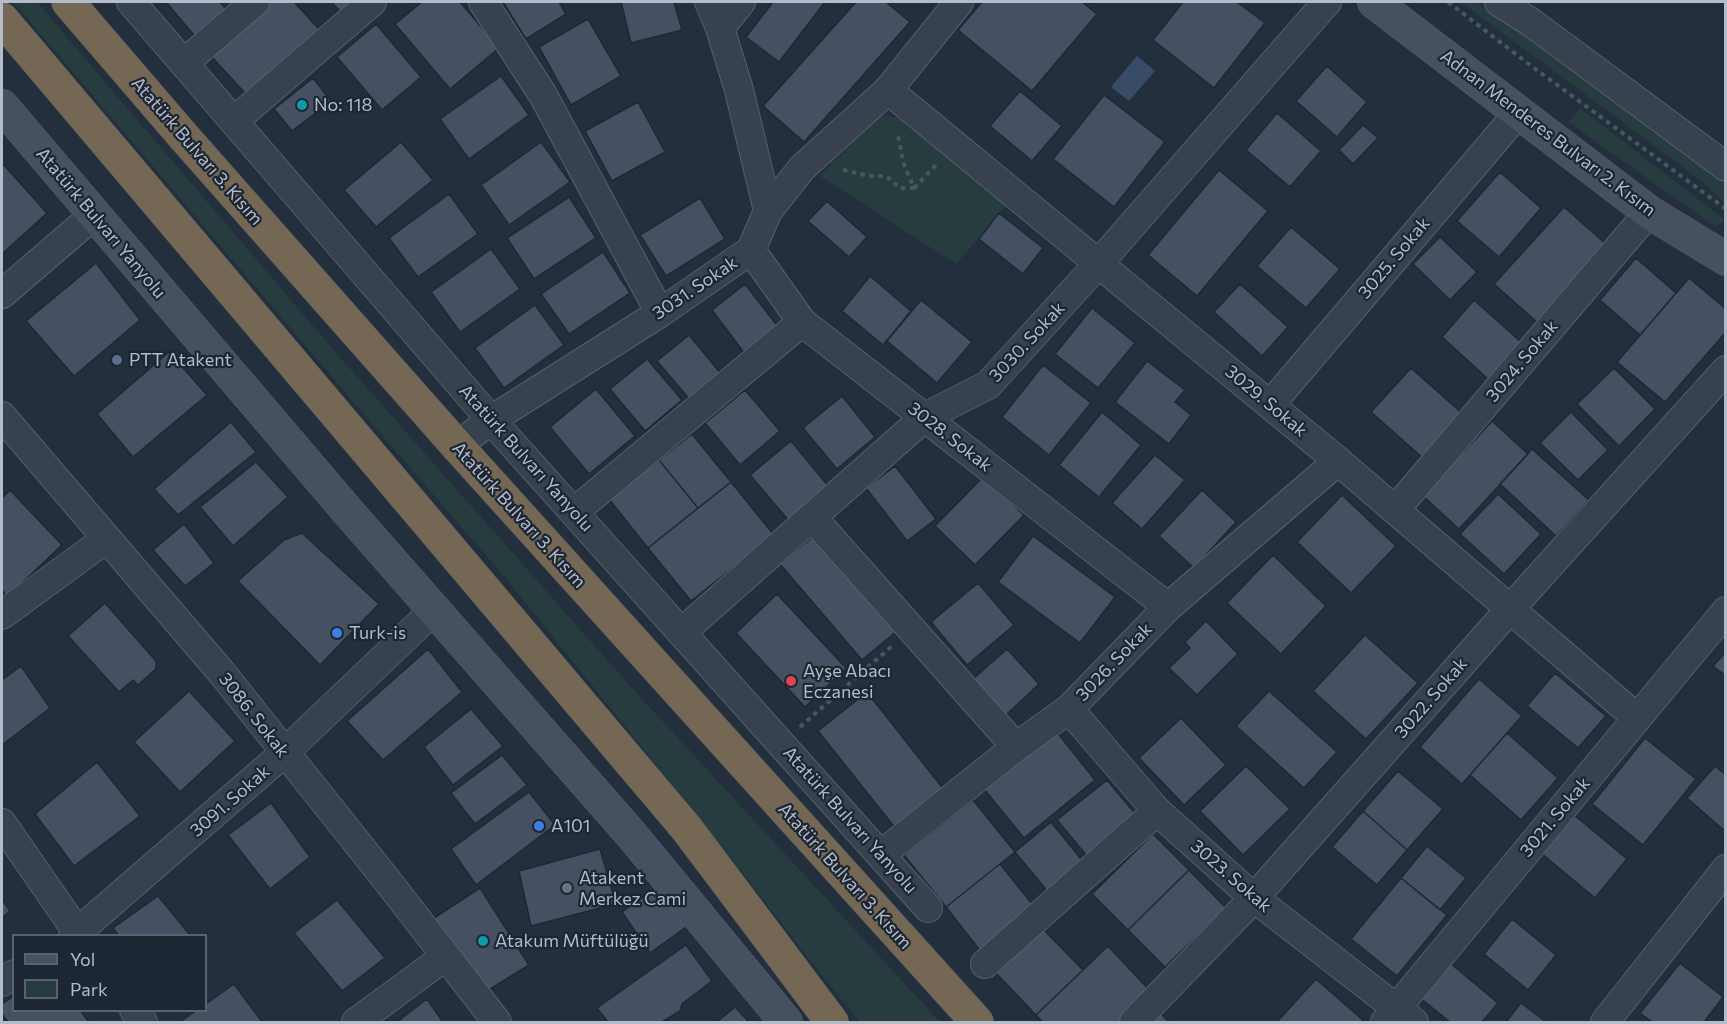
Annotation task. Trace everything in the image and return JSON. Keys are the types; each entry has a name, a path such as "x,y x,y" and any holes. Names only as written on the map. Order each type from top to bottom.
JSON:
{"highway":[{"name":"Atatürk Bulvarı 3. Kısım","path":"68,2 457,446 977,1023"},
{"path":"2,19 687,829 832,1023"}],"main road":[{"name":"Adnan Menderes Bulvarı 2. Kısım","path":"1374,2 1649,212 1725,259"},
{"name":"Atatürk Bulvarı Yanyolu","path":"2,106 433,610 630,833 786,1023"}],"street":[{"name":"Atatürk Bulvarı Yanyolu","path":"131,2 491,420 928,908"},
{"path":"184,63 255,2"},
{"path":"234,121 372,2"},
{"path":"483,2 543,95 660,313"},
{"path":"709,2 720,28 739,90 768,211"},
{"path":"720,28 741,2"},
{"name":"3031. Sokak","path":"457,446 491,420 660,313 751,250 768,211 802,168 888,90 960,2"},
{"name":"3030. Sokak","path":"682,632 925,417 988,385 1099,263 1327,2"},
{"path":"1499,2 1532,23 1725,167"},
{"name":"3029. Sokak","path":"888,90 1338,460 1637,718"},
{"name":"3025. Sokak","path":"1270,405 1519,112"},
{"name":"3024. Sokak","path":"1395,510 1649,212"},
{"path":"2,294 94,215"},
{"name":"3028. Sokak","path":"751,250 802,322 1168,607"},
{"path":"574,512 802,322"},
{"name":"3022. Sokak","path":"1134,1023 1254,898 1725,370"},
{"name":"3086. Sokak","path":"2,416 222,674 497,1023"},
{"name":"3026. Sokak","path":"882,854 1016,747 1069,709 1168,607 1338,460"},
{"path":"812,517 1016,747"},
{"path":"2,615 106,539"},
{"name":"3091. Sokak","path":"78,934 284,753 433,610"},
{"name":"3021. Sokak","path":"1398,1018 1725,611"},
{"name":"3023. Sokak","path":"1069,709 1157,811 1254,898 1398,1018"},
{"path":"985,964 1157,811"},
{"path":"2,823 76,934"},
{"path":"1606,1022 1725,869"},
{"path":"356,1023 446,956"}],"path":[{"path":"1449,2 1725,209"},
{"path":"896,128 903,162 914,188"},
{"path":"839,169 869,176 886,176 900,188 914,188 941,160"},
{"path":"782,743 911,629"}],"green space":[{"path":"13,2 37,2 331,347 631,687 940,1022 860,1022 713,835 503,575"},
{"path":"1461,2 1475,2 1562,56 1693,156 1725,184 1725,202 1700,180"},
{"path":"1580,108 1725,220 1716,227 1568,122"},
{"path":"881,115 906,119 1009,202 956,264 820,176"}],"water":[{"path":"1137,56 1155,71 1129,101 1111,87"}],"building":[{"path":"166,2 220,2 230,14 198,40"},
{"path":"266,2 294,2 319,29 246,94 208,53"},
{"path":"331,2 357,2 343,14"},
{"path":"422,2 460,2 499,48 450,89 395,24"},
{"path":"503,2 559,2 566,14 526,39"},
{"path":"621,2 674,2 682,30 631,43"},
{"path":"773,2 825,2 779,62 746,37"},
{"path":"856,2 886,2 910,22 804,142 763,106"},
{"path":"982,2 1082,2 1097,14 1032,91 958,30"},
{"path":"1183,2 1237,2 1265,23 1214,88 1153,40"},
{"path":"588,19 621,76 571,105 539,47"},
{"path":"376,24 421,77 382,110 337,57"},
{"path":"1327,66 1367,102 1337,137 1296,101"},
{"path":"501,76 529,115 469,159 440,119"},
{"name":"No: 118","path":"313,78 331,101 292,131 274,109"},
{"path":"1020,91 1062,126 1032,161 990,126"},
{"path":"1104,95 1165,142 1114,207 1053,159"},
{"path":"638,102 665,152 612,181 585,131"},
{"path":"1277,113 1321,151 1290,187 1246,150"},
{"path":"1363,125 1378,138 1353,164 1339,150"},
{"path":"401,142 433,180 376,227 344,190"},
{"path":"541,142 570,182 509,225 481,185"},
{"path":"2,163 47,213 2,254"},
{"path":"1219,170 1268,211 1197,296 1148,255"},
{"path":"1500,172 1541,208 1499,257 1457,221"},
{"path":"449,194 478,234 418,277 389,238"},
{"path":"569,197 596,238 534,279 507,238"},
{"path":"700,198 725,239 666,276 640,235"},
{"path":"827,201 867,237 849,257 808,221"},
{"path":"1564,207 1607,245 1537,322 1494,284"},
{"path":"999,213 1043,248 1023,274 979,239"},
{"path":"1291,227 1340,269 1306,308 1257,266"},
{"path":"1440,237 1477,272 1450,300 1413,264"},
{"path":"491,249 520,289 460,332 431,292"},
{"path":"603,252 630,293 569,334 541,294"},
{"path":"1636,258 1676,293 1640,335 1600,300"},
{"path":"96,263 140,320 74,376 26,321"},
{"path":"870,276 911,311 883,345 842,311"},
{"path":"1689,278 1726,309 1726,332 1665,402 1617,362"},
{"path":"745,284 779,328 745,354 712,310"},
{"path":"1240,284 1288,327 1262,356 1214,312"},
{"path":"921,300 972,342 937,383 887,341"},
{"path":"1474,300 1521,342 1488,379 1442,337"},
{"path":"535,305 564,345 504,388 475,348"},
{"path":"1092,308 1135,343 1098,388 1055,354"},
{"path":"689,335 722,375 691,401 657,361"},
{"path":"169,352 207,395 133,457 97,414"},
{"path":"647,359 682,400 645,431 610,389"},
{"path":"1147,361 1185,390 1175,402 1191,415 1169,444 1115,402"},
{"path":"1043,365 1091,403 1049,455 1002,417"},
{"path":"1411,368 1464,415 1424,459 1371,412"},
{"path":"1614,368 1655,409 1619,446 1577,404"},
{"path":"596,389 635,436 589,474 550,427"},
{"path":"745,390 780,431 740,465 705,423"},
{"path":"842,396 875,437 837,469 803,428"},
{"path":"1102,412 1141,445 1099,497 1059,465"},
{"path":"1571,412 1608,450 1578,480 1540,443"},
{"path":"1492,421 1528,454 1459,529 1423,496"},
{"path":"231,422 256,452 178,515 154,489"},
{"path":"692,434 731,482 698,508 659,460"},
{"path":"791,441 829,487 789,521 750,475"},
{"path":"1532,449 1589,500 1556,536 1500,484"},
{"path":"1155,455 1185,480 1142,529 1112,503"},
{"path":"659,460 698,508 648,548 609,499"},
{"path":"256,462 288,497 233,546 200,507"},
{"path":"895,466 936,519 907,541 866,488"},
{"path":"984,476 1024,515 975,565 935,526"},
{"path":"731,482 774,535 691,601 648,548"},
{"path":"10,490 62,545 7,597 2,590 2,498"},
{"path":"1202,490 1236,522 1194,568 1159,536"},
{"path":"1498,494 1541,534 1504,574 1460,534"},
{"path":"1342,495 1396,546 1351,593 1297,542"},
{"path":"184,524 214,563 185,586 153,550"},
{"path":"302,533 379,604 320,665 238,581 284,540"},
{"path":"815,535 897,631 862,660 780,564"},
{"path":"1033,536 1115,597 1080,643 998,582"},
{"path":"1273,555 1326,606 1281,654 1227,603"},
{"path":"978,583 1014,625 967,665 931,622"},
{"path":"777,594 846,668 805,707 736,633"},
{"path":"105,603 156,661 156,669 138,685 133,680 119,692 68,636"},
{"path":"1206,621 1238,654 1197,695 1169,668 1190,648 1185,642"},
{"path":"1365,635 1418,683 1366,739 1313,691"},
{"path":"428,649 462,692 383,760 347,721"},
{"path":"1007,649 1039,684 1006,715 973,679"},
{"path":"1726,652 1726,676 1713,666"},
{"path":"21,666 50,708 2,745 2,680"},
{"path":"1555,673 1606,716 1578,748 1527,706"},
{"path":"1479,679 1522,716 1462,784 1420,747"},
{"path":"189,691 235,741 180,792 134,742"},
{"path":"1269,691 1337,752 1304,788 1236,726"},
{"path":"867,692 945,791 896,829 818,731"},
{"path":"471,709 503,746 453,785 424,747"},
{"path":"1181,718 1226,765 1184,805 1139,758"},
{"path":"1056,731 1095,780 1024,838 984,789"},
{"path":"1507,733 1558,778 1521,820 1470,775"},
{"path":"1645,738 1696,779 1643,845 1592,804"},
{"path":"502,755 527,785 475,824 451,793"},
{"path":"97,762 140,816 74,866 35,814"},
{"path":"1246,766 1290,809 1243,855 1200,811"},
{"path":"1715,766 1726,775 1726,832 1687,798"},
{"path":"1398,771 1443,809 1407,850 1363,811"},
{"path":"1107,780 1137,816 1087,856 1057,820"},
{"path":"529,792 555,825 476,885 451,849"},
{"path":"973,800 1015,852 946,907 904,855"},
{"path":"271,803 310,857 270,889 228,835"},
{"path":"1363,811 1407,850 1377,885 1332,847"},
{"path":"1573,814 1627,859 1595,898 1541,853"},
{"path":"1051,822 1085,864 1049,893 1015,852"},
{"path":"1153,834 1189,870 1128,930 1092,894"},
{"path":"1427,846 1466,878 1440,910 1401,878"},
{"name":"Atakent Merkez Cami","path":"600,849 616,904 531,926 519,871"},
{"path":"1000,864 1037,910 982,953 946,907"},
{"path":"1189,870 1226,908 1165,967 1128,930"},
{"path":"1401,878 1447,915 1397,976 1351,939"},
{"path":"661,884 693,922 650,953 622,912"},
{"name":"Atakum Müftülüğü","path":"480,888 529,965 487,991 434,918"},
{"path":"158,896 189,934 118,934 113,928"},
{"path":"2,899 10,911 2,918"},
{"path":"337,900 385,958 342,991 294,933"},
{"path":"1512,919 1556,955 1528,990 1484,954"},
{"path":"1041,927 1083,970 1036,1015 994,971"},
{"path":"686,945 712,981 682,1004 680,1011 662,1022 608,1022 597,1008"},
{"path":"1108,946 1152,993 1121,1022 1043,1022 1036,1015"},
{"path":"1450,963 1498,1003 1482,1022 1450,1022 1420,998"},
{"path":"1680,963 1723,997 1704,1022 1652,1022 1640,1013"},
{"path":"1316,979 1365,1022 1277,1022"},
{"path":"234,984 262,1022 180,1022 194,1012 207,1012 207,1003"},
{"path":"12,997 12,1012 82,1012 89,1022 8,1022 2,1014 2,1004"},
{"path":"427,999 443,1022 397,1022"},
{"path":"1521,1003 1546,1022 1506,1022"},
{"path":"735,1007 749,1022 717,1022"},
{"path":"1161,1014 1169,1022 1153,1022"}],"place":[{"name":"No: 118","path":"302,105"},
{"name":"PTT Atakent","path":"117,360"},
{"name":"Turk-is","path":"337,633"},
{"name":"Ayşe Abacı Eczanesi","path":"791,681"},
{"name":"A101","path":"539,826"},
{"name":"Atakent Merkez Cami","path":"567,888"},
{"name":"Atakum Müftülüğü","path":"483,941"}]}
